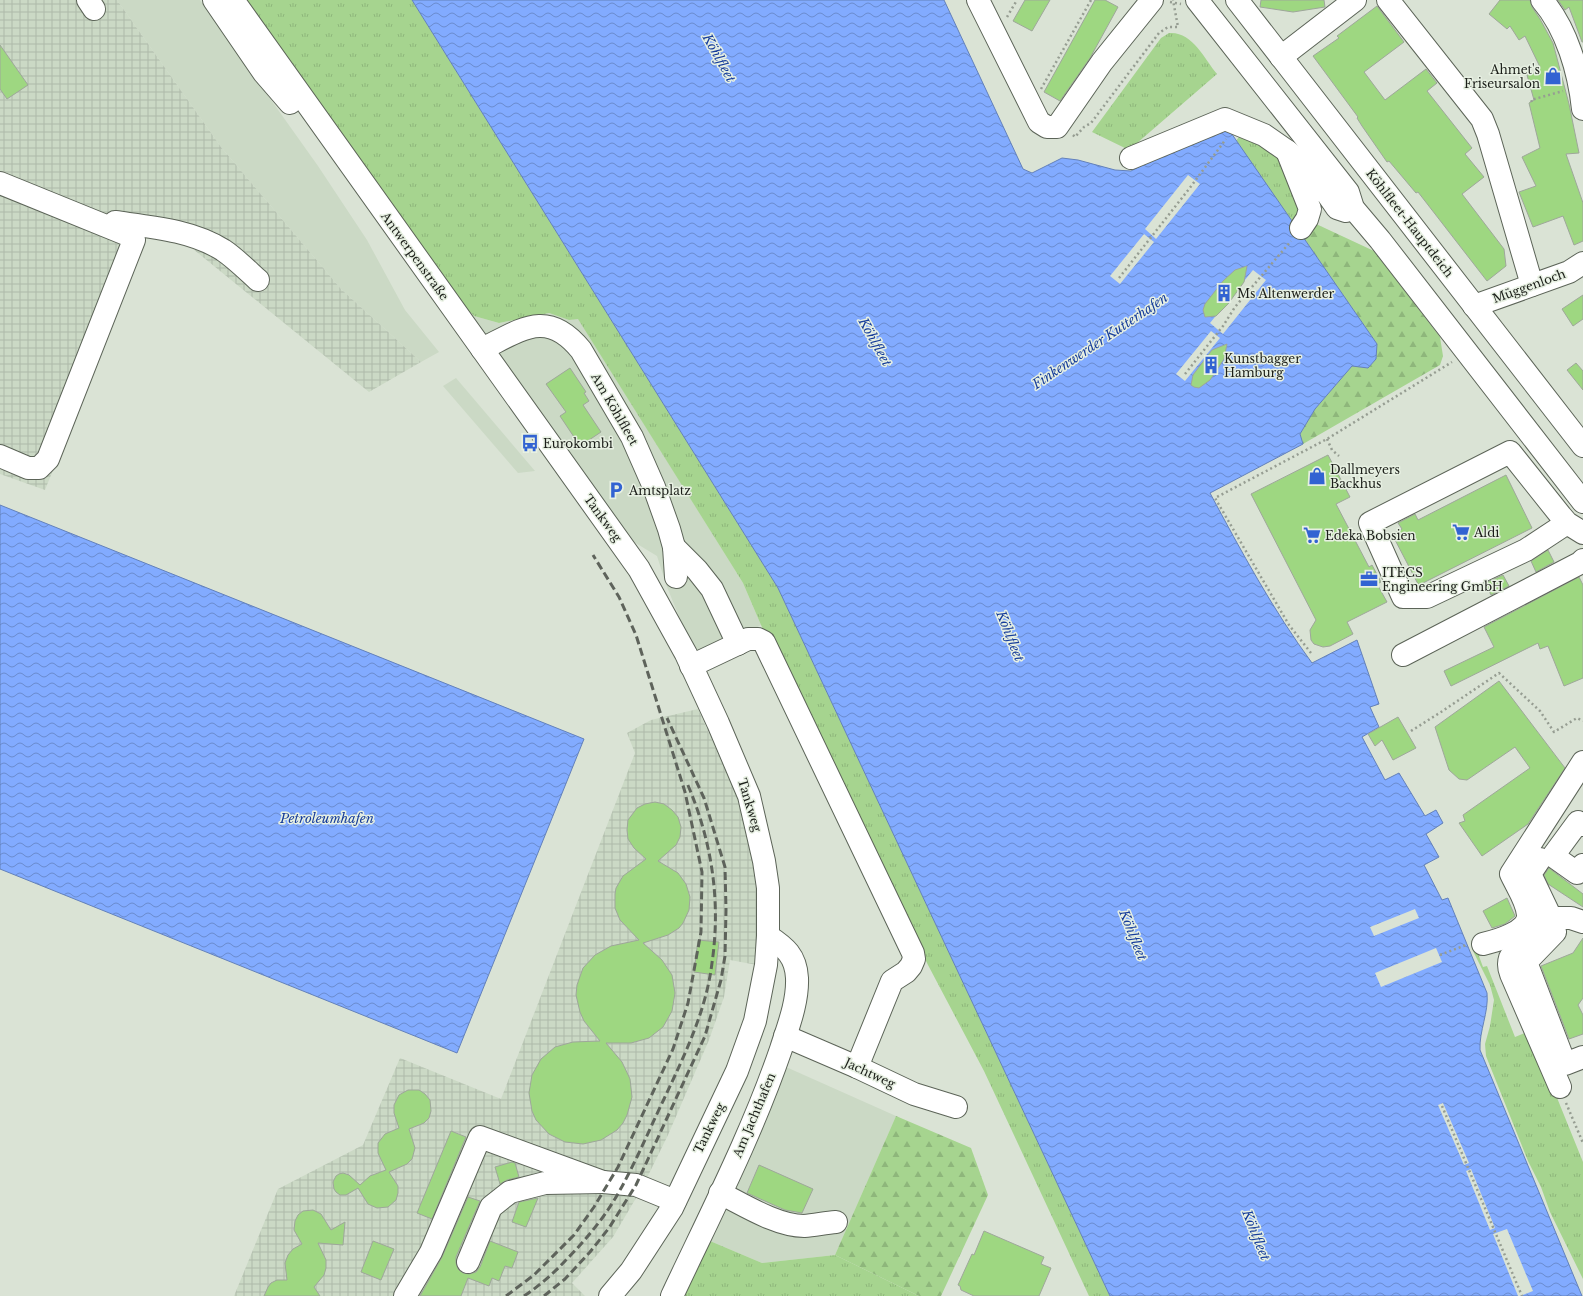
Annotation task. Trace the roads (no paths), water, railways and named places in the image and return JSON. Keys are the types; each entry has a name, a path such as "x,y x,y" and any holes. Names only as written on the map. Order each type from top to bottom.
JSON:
{"street":[{"name":"Antwerpenstraße","path":"214,0 264,73 348,162"},
{"name":"Antwerpenstraße","path":"233,0 482,349"},
{"path":"978,0 1039,122 1047,127 1057,127 1102,62 1152,0"},
{"path":"1197,0 1348,192 1353,208 1468,352 1583,502"},
{"name":"Köhlfleet-Hauptdeich","path":"1237,0 1583,446"},
{"path":"1282,57 1355,0"},
{"path":"1388,0 1482,119 1488,134 1532,285"},
{"path":"1542,0 1552,11 1567,40 1582,97 1583,109"},
{"path":"1131,158 1225,119 1264,136 1287,150 1310,169 1337,208 1346,211 1353,208"},
{"path":"1287,150 1310,210 1307,219 1301,228"},
{"path":"0,183 94,220 133,237 134,240 48,459 38,468 28,468 0,456"},
{"path":"94,220 152,227 183,233 223,250 258,280"},
{"name":"Müggenloch","path":"1474,306 1569,272 1583,263"},
{"name":"Am Köhlfleet","path":"482,349 531,326 544,326 557,330 581,350 632,437 659,499 674,547 676,577"},
{"name":"Tankweg","path":"482,349 639,569 691,666 718,723 749,796 764,861 768,888 768,936 766,965 755,1021 738,1071 694,1159 675,1201 647,1248 610,1296"},
{"path":"1510,452 1575,528 1427,597 1403,597 1370,523 1510,452"},
{"path":"674,547 697,570 712,589 738,644"},
{"path":"1403,655 1545,582 1583,560"},
{"path":"691,666 748,639 758,639 764,642 913,953 914,959 911,966 906,972 892,981 857,1067"},
{"path":"1478,943 1508,937 1526,922 1528,916 1526,907 1511,874 1583,762"},
{"path":"1583,825 1578,822 1553,856 1577,873 1583,865"},
{"path":"1540,858 1530,874 1551,918 1555,932 1526,962 1565,1064 1583,1057"},
{"path":"1560,1087 1511,974 1509,960 1515,951 1551,918 1571,918 1583,922"},
{"name":"Am Jachthafen","path":"672,1296 720,1193 772,1074 794,1006 797,978 794,963 789,952 768,936"},
{"name":"Jachtweg","path":"785,1036 857,1067 914,1094 956,1107"},
{"path":"405,1296 431,1252 480,1137 603,1182"},
{"path":"468,1262 491,1206 510,1192 545,1183 603,1182 636,1186 675,1201"},
{"path":"720,1193 773,1218 792,1224 804,1226 836,1222"}],"water":[{"path":"412,0 944,0 1023,169 1032,173 1062,158 1078,160 1115,170 1131,171 1165,153 1227,127 1377,344 1376,359 1368,368 1352,366 1315,409 1300,434 1303,444 1210,493 1271,601 1312,663 1357,640 1379,704 1370,707 1379,727 1362,737 1385,780 1399,773 1425,816 1436,810 1443,823 1426,834 1439,857 1424,865 1442,900 1448,898 1487,993 1487,1007 1481,1036 1480,1050 1582,1296 1110,1296 778,588"},
{"name":"Petroleumhafen","path":"0,505 584,739 457,1053 0,869"}],"railway":[{"path":"506,1296 534,1275 574,1235 594,1207 618,1167 673,1049 688,1003 701,932 702,872 685,792 636,635 619,597 593,555"},
{"path":"544,1296 565,1279 590,1252 609,1228 636,1185 705,1036 721,980 725,956 725,867 704,798 667,718"},
{"path":"524,1296 556,1271 594,1229 612,1204 643,1144 686,1050 705,999 715,940 715,894 703,827 687,783"}],"place":[{"name":"Ahmet's Friseursalon","path":"1553,76"},
{"name":"Ms Altenwerder","path":"1224,293"},
{"name":"Kunstbagger Hamburg","path":"1211,365"},
{"name":"Eurokombi","path":"530,443"},
{"name":"Dallmeyers Backhus","path":"1317,476"},
{"name":"Amtsplatz","path":"616,490"},
{"name":"Aldi","path":"1461,532"},
{"name":"Edeka Bobsien","path":"1312,535"},
{"name":"ITECS Engineering GmbH","path":"1369,579"}],"water label":[{"name":"Köhlfleet","path":"719,58"},
{"name":"Finkenwerder Kutterhafen","path":"1100,341"},
{"name":"Köhlfleet","path":"875,342"},
{"name":"Köhlfleet","path":"1010,636"},
{"name":"Köhlfleet","path":"1133,935"},
{"name":"Köhlfleet","path":"1256,1235"}]}
